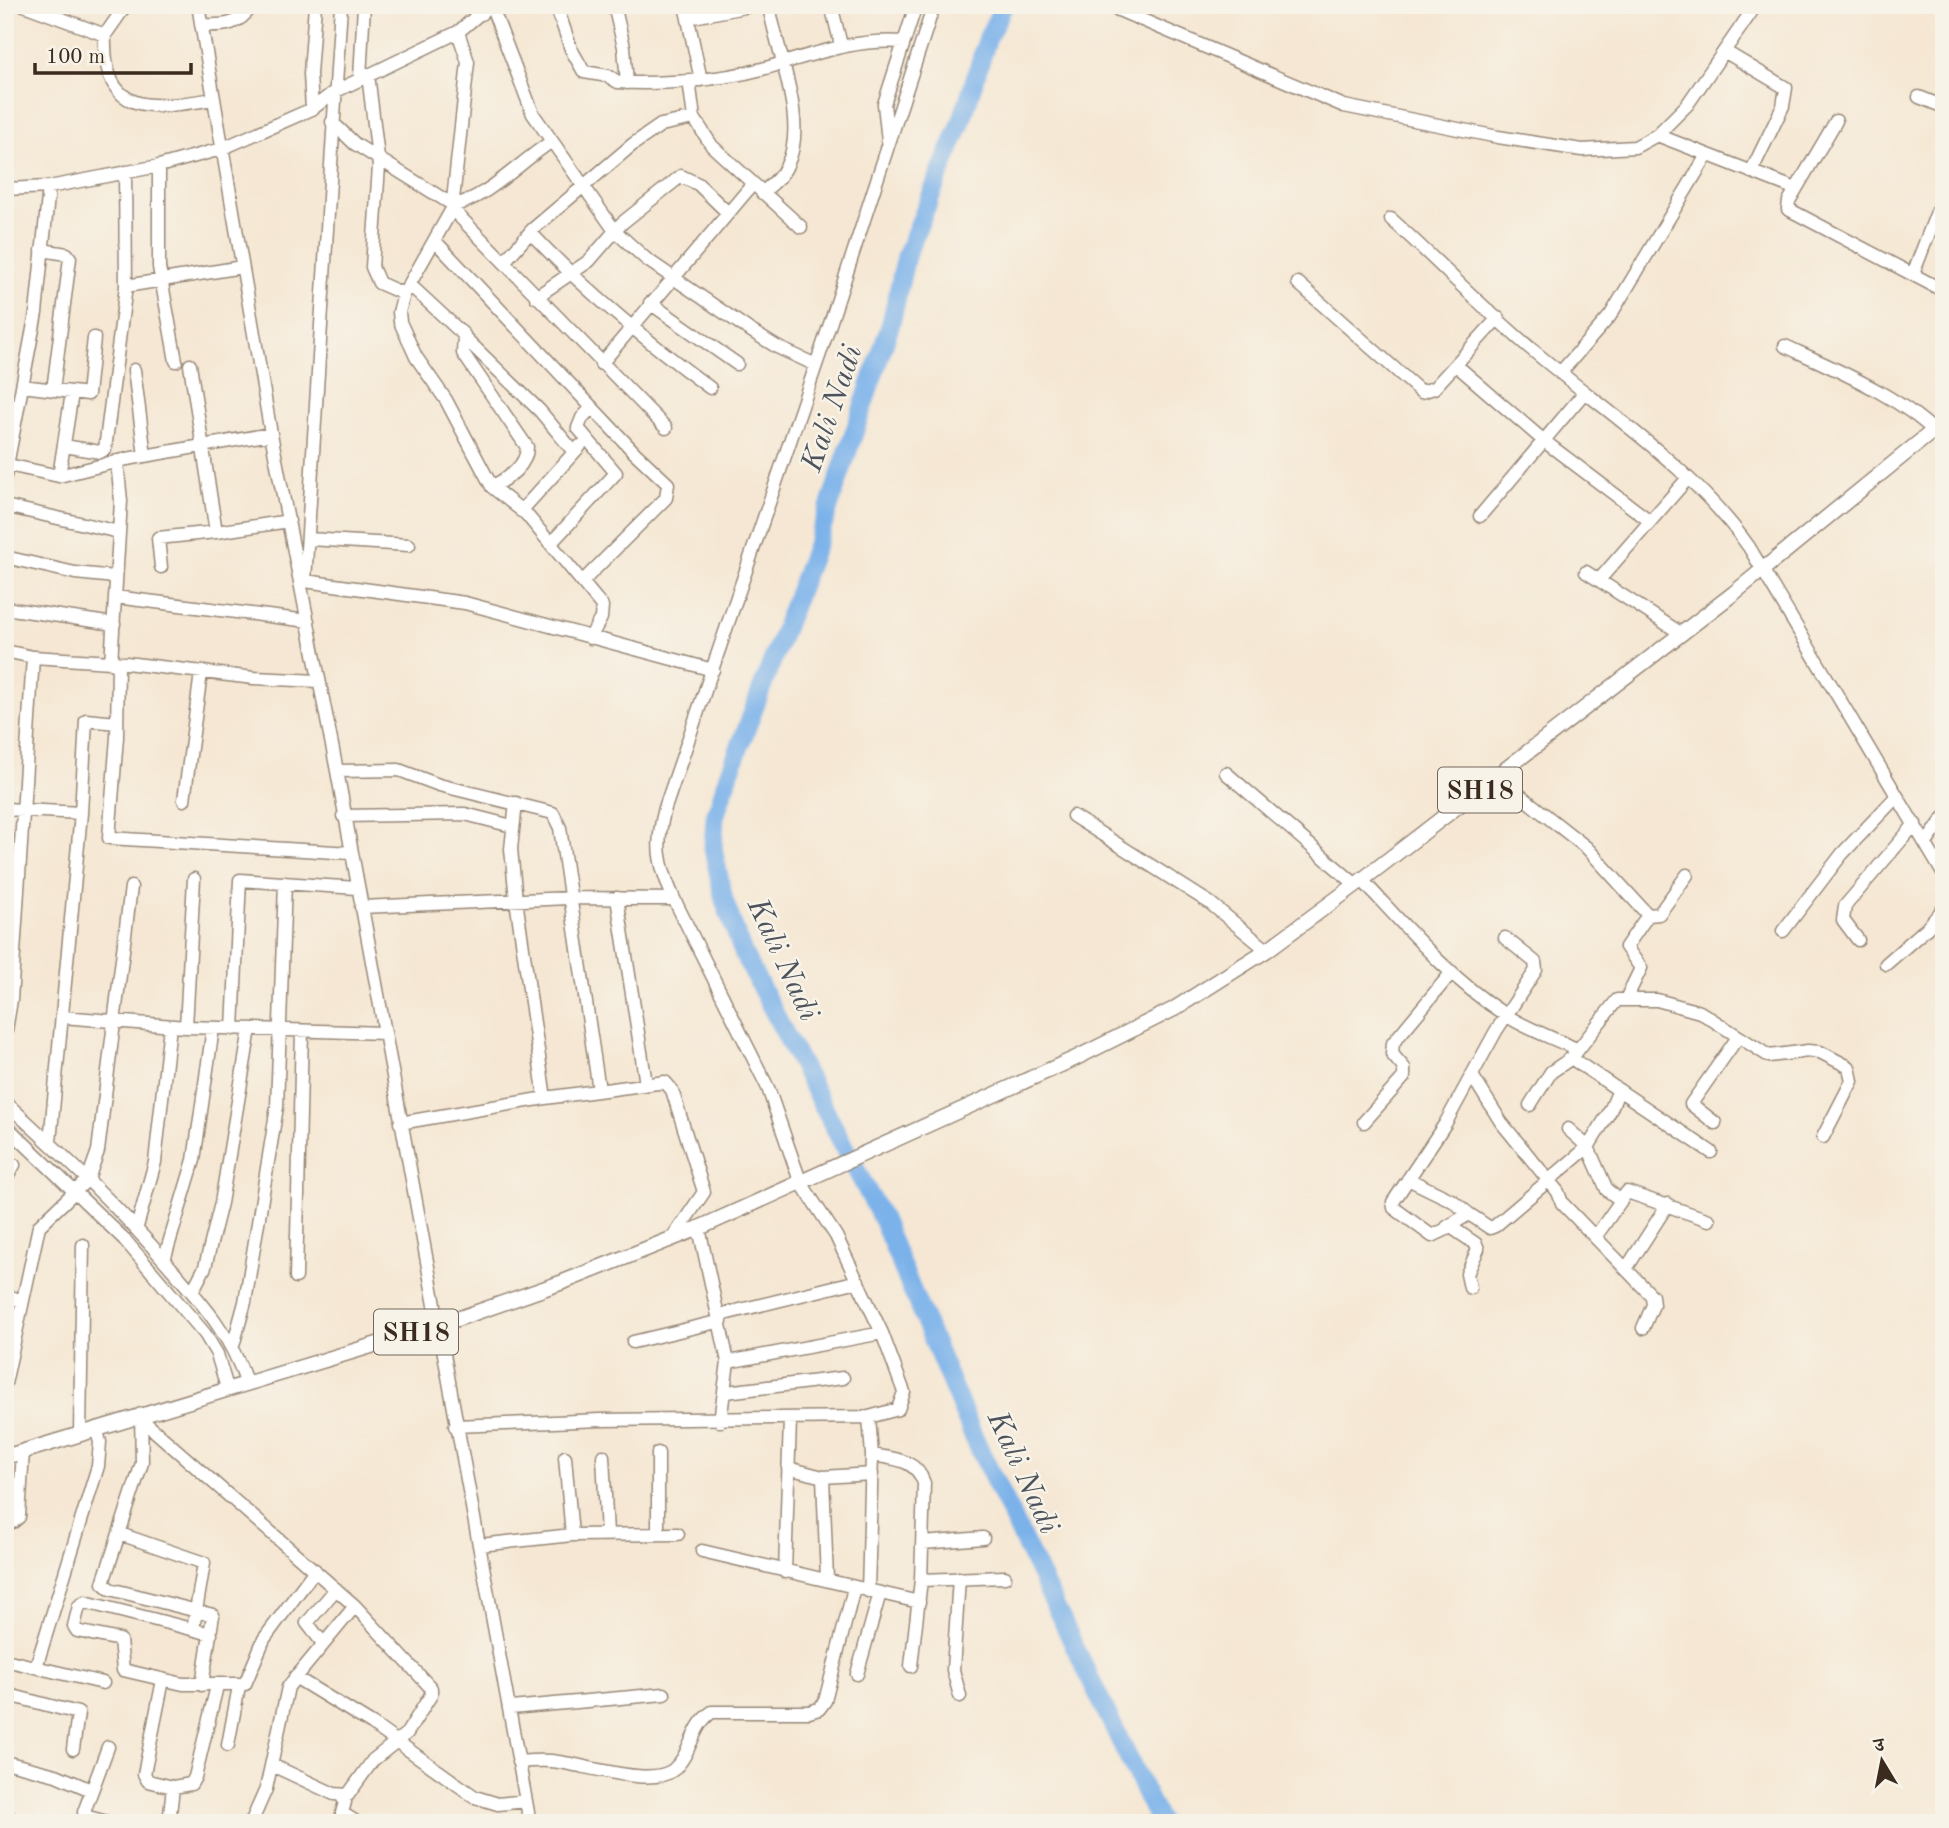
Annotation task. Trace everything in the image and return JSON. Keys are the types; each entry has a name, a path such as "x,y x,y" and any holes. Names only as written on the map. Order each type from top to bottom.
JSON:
{"main road":[{"name":"SH18","path":"5,1457 437,1326 563,1282 699,1228 1076,1058 1174,1009 1266,950 1358,882 1941,431"}],"street":[{"path":"24,5 105,35"},
{"path":"126,5 105,35 104,53 112,83 133,100 159,107 213,99"},
{"path":"198,5 271,434 337,771 455,1426 511,1708 530,1823"},
{"path":"201,25 234,24 242,20 252,5"},
{"path":"312,109 310,74 315,5"},
{"path":"304,597 341,5"},
{"path":"364,5 364,76 378,158 372,267 379,283 407,289 466,339 540,411 574,452"},
{"path":"468,5 487,8"},
{"path":"556,5 570,49 584,72 589,75 602,74 618,82 627,83 695,80 743,74 841,45 861,41 903,42"},
{"path":"614,5 624,47 627,83"},
{"path":"755,5 687,12 695,80 694,118 712,146 801,227"},
{"path":"601,363 728,213 786,168 794,146 794,121 769,5"},
{"path":"831,5 841,45"},
{"path":"888,141 884,104 916,5"},
{"path":"455,1426 600,1420 720,1421 869,1417 898,1409 903,1401 901,1380 858,1280 827,1218 800,1181 768,1088 663,873 658,834 817,365 888,141 924,45 934,5"},
{"path":"1107,5 1314,94 1355,108 1510,139 1582,150 1635,148 1657,135 1686,105 1756,5"},
{"path":"5,189 49,187 159,166 221,149 312,109 334,92 364,76 458,32 487,8"},
{"path":"487,8 525,99 551,142 615,231 646,259 777,347 817,365"},
{"path":"458,32 468,62 452,207 407,289 399,312 405,334 464,432 492,487 521,510 552,542 603,610 590,638"},
{"path":"1724,51 1786,88 1783,106 1751,172"},
{"path":"1919,97 1944,107"},
{"path":"504,262 530,232 654,130 669,122 694,118"},
{"path":"1836,121 1788,205 1791,212 1944,291"},
{"path":"332,122 355,144 452,207 536,297 666,428"},
{"path":"1657,135 1796,189"},
{"path":"452,207 488,190 524,159 551,142"},
{"path":"1560,373 1610,316 1707,155"},
{"path":"159,166 161,280 176,361"},
{"path":"64,446 100,452 105,449 126,286 125,172"},
{"path":"536,297 589,261 615,231 673,181 685,176 728,213"},
{"path":"49,187 36,313 6,470 60,476 117,461 271,434"},
{"path":"1913,274 1944,194"},
{"path":"1391,219 1560,373 1688,478 1721,510 1763,570 1944,875"},
{"path":"530,232 569,274 630,328 710,388"},
{"path":"435,241 670,489 666,498 583,581"},
{"path":"42,250 67,254 70,258 53,390"},
{"path":"126,286 242,267"},
{"path":"1298,283 1421,392 1434,388 1498,318"},
{"path":"650,303 737,364"},
{"path":"22,386 72,393 89,392 94,338"},
{"path":"466,339 463,353 527,447 526,458 520,466 492,487"},
{"path":"1786,346 1876,392 1941,431"},
{"path":"190,365 216,532"},
{"path":"1456,365 1544,441 1650,521"},
{"path":"134,370 145,456"},
{"path":"60,476 72,393"},
{"path":"1480,516 1584,393"},
{"path":"552,542 616,473 578,423 593,407"},
{"path":"521,510 587,438"},
{"path":"117,461 121,501 114,624 117,723 109,838 351,853"},
{"path":"1599,580 1688,478"},
{"path":"5,506 119,531"},
{"path":"161,568 158,538 289,521"},
{"path":"309,540 409,545"},
{"path":"5,558 75,573 116,577"},
{"path":"1586,572 1682,634"},
{"path":"305,581 465,603 713,670"},
{"path":"115,597 308,621"},
{"path":"5,608 114,624"},
{"path":"5,651 33,657 319,681"},
{"path":"5,1036 11,1000 33,657"},
{"path":"184,800 201,673"},
{"path":"50,1142 81,813 86,720 117,723"},
{"path":"337,771 399,770 439,785 546,810 558,819 599,1090"},
{"path":"1226,774 1358,882 1452,972 1505,1015 1576,1054 1619,1090 1711,1152"},
{"path":"1497,777 1569,832 1648,915"},
{"path":"1783,932 1842,854 1897,796"},
{"path":"516,803 512,826 516,900 545,1098"},
{"path":"5,809 81,813"},
{"path":"344,816 457,813 512,826"},
{"path":"1073,816 1210,903 1266,950"},
{"path":"1926,843 1944,818"},
{"path":"1858,940 1843,920 1845,906 1915,824"},
{"path":"1648,915 1659,914 1687,875"},
{"path":"186,1027 194,879"},
{"path":"233,1029 238,883 244,879 357,888"},
{"path":"233,1346 245,1303 272,1149 285,883"},
{"path":"5,1384 10,1338 22,1301 39,1226 88,1180 101,1134 131,887"},
{"path":"361,907 570,898 674,898"},
{"path":"617,898 646,1084"},
{"path":"1886,964 1927,928 1944,908"},
{"path":"1627,997 1642,968 1626,947 1648,915"},
{"path":"1469,1214 1432,1237 1394,1208 1392,1202 1474,1077 1505,1015 1537,967 1535,962 1505,938"},
{"path":"1364,1122 1404,1077 1404,1068 1392,1054 1393,1043 1452,972"},
{"path":"1530,1104 1551,1072 1576,1054 1611,1004 1627,997 1657,1000 1700,1012 1769,1056 1820,1052 1849,1067 1852,1081 1824,1136"},
{"path":"63,1017 186,1027 384,1034"},
{"path":"137,1227 155,1162 170,1026"},
{"path":"164,1260 194,1160 213,1028"},
{"path":"192,1292 205,1267 224,1191 250,1029"},
{"path":"296,1277 302,1031"},
{"path":"1715,1123 1691,1104 1738,1037"},
{"path":"1474,1077 1501,1122 1548,1179 1562,1203 1653,1296 1653,1305 1643,1328"},
{"path":"400,1123 599,1090 665,1082 670,1084 704,1183 702,1199 672,1240"},
{"path":"1408,1179 1453,1201 1492,1228 1588,1147 1609,1113 1619,1090"},
{"path":"5,1102 137,1227 219,1324 233,1346 246,1382"},
{"path":"5,1125 124,1239 205,1334 217,1354 227,1388"},
{"path":"1568,1129 1588,1147 1606,1191 1619,1199"},
{"path":"5,1181 14,1165"},
{"path":"1596,1236 1619,1199 1627,1192 1709,1220"},
{"path":"1626,1269 1668,1204"},
{"path":"1447,1227 1477,1246 1467,1275 1470,1288"},
{"path":"699,1228 728,1362 720,1421"},
{"path":"80,1433 83,1245"},
{"path":"634,1342 858,1280"},
{"path":"5,1295 22,1301"},
{"path":"728,1362 882,1334"},
{"path":"726,1392 843,1378"},
{"path":"141,1416 142,1463 103,1579 105,1587 214,1615 202,1685"},
{"path":"141,1416 355,1606 431,1688 430,1695 399,1742 373,1760 353,1791 342,1797"},
{"path":"857,1674 874,1592 872,1444 869,1417"},
{"path":"785,1572 790,1420"},
{"path":"36,1667 98,1466 100,1442 96,1428"},
{"path":"872,1444 912,1464 920,1472 925,1496 921,1580 911,1666"},
{"path":"5,1521 13,1522 19,1517 23,1451"},
{"path":"658,1452 658,1534"},
{"path":"603,1456 607,1534"},
{"path":"565,1458 572,1535"},
{"path":"788,1468 823,1477 872,1474"},
{"path":"823,1477 827,1580"},
{"path":"120,1534 204,1563 193,1629"},
{"path":"480,1545 572,1535 678,1534"},
{"path":"923,1543 983,1538"},
{"path":"702,1551 919,1602"},
{"path":"211,1634 85,1602 79,1606 75,1630 120,1640 123,1670 163,1680 239,1686 249,1680 264,1639 315,1570"},
{"path":"921,1580 1005,1577"},
{"path":"959,1578 953,1670 960,1696"},
{"path":"518,1762 550,1761 642,1777 659,1776 678,1764 703,1718 712,1712 809,1712 819,1709 825,1701 854,1588"},
{"path":"322,1642 307,1623 336,1589"},
{"path":"251,1823 272,1765 284,1702 295,1677 355,1606"},
{"path":"5,1660 103,1683"},
{"path":"295,1677 399,1742 487,1803 526,1801"},
{"path":"163,1680 144,1773 148,1780 173,1787 191,1784 195,1777 217,1686"},
{"path":"228,1745 239,1686"},
{"path":"5,1694 78,1713 73,1749"},
{"path":"511,1708 664,1694"},
{"path":"108,1747 91,1790 85,1815 111,1823"},
{"path":"5,1762 56,1775 91,1790"},
{"path":"272,1765 342,1797 345,1802 342,1813 358,1823"},
{"path":"169,1823 173,1787"},
{"path":"5,1816 22,1823"}],"waterway":[{"name":"Kali Nadi","path":"1004,5 988,37 961,123 906,256 891,323 818,540 727,780 715,817 713,848 724,900 743,953 882,1219 975,1440 1160,1823"}]}
